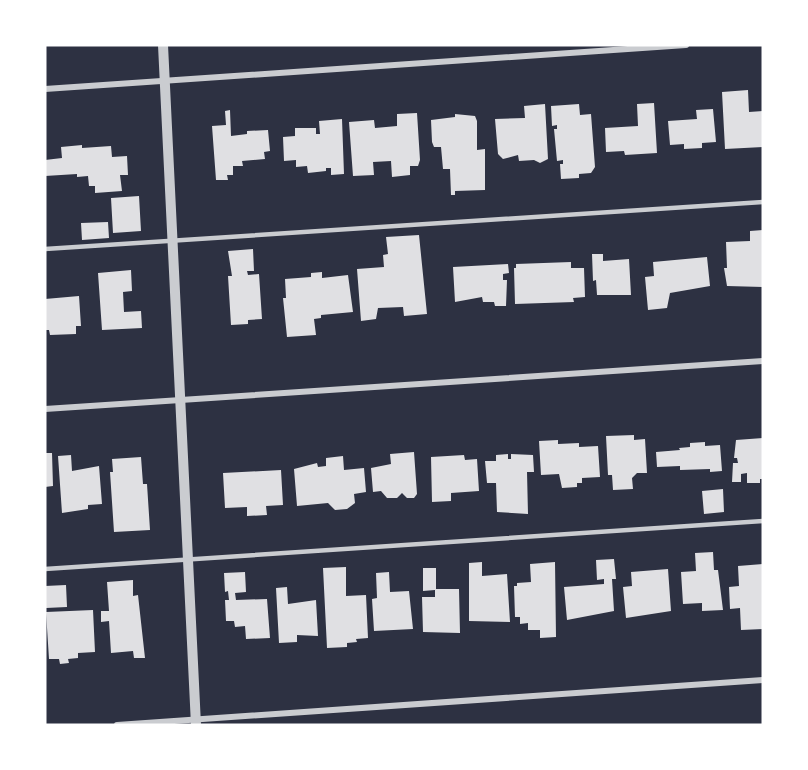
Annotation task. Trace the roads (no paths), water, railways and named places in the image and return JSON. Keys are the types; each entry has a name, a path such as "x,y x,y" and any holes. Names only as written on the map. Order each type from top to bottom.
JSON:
{"street":[{"path":"163,45 196,723"},
{"path":"45,89 686,45"},
{"path":"45,410 763,361"},
{"path":"117,725 196,723 763,680"}],"lane":[{"path":"45,249 763,202"},
{"path":"45,569 763,521"}]}
